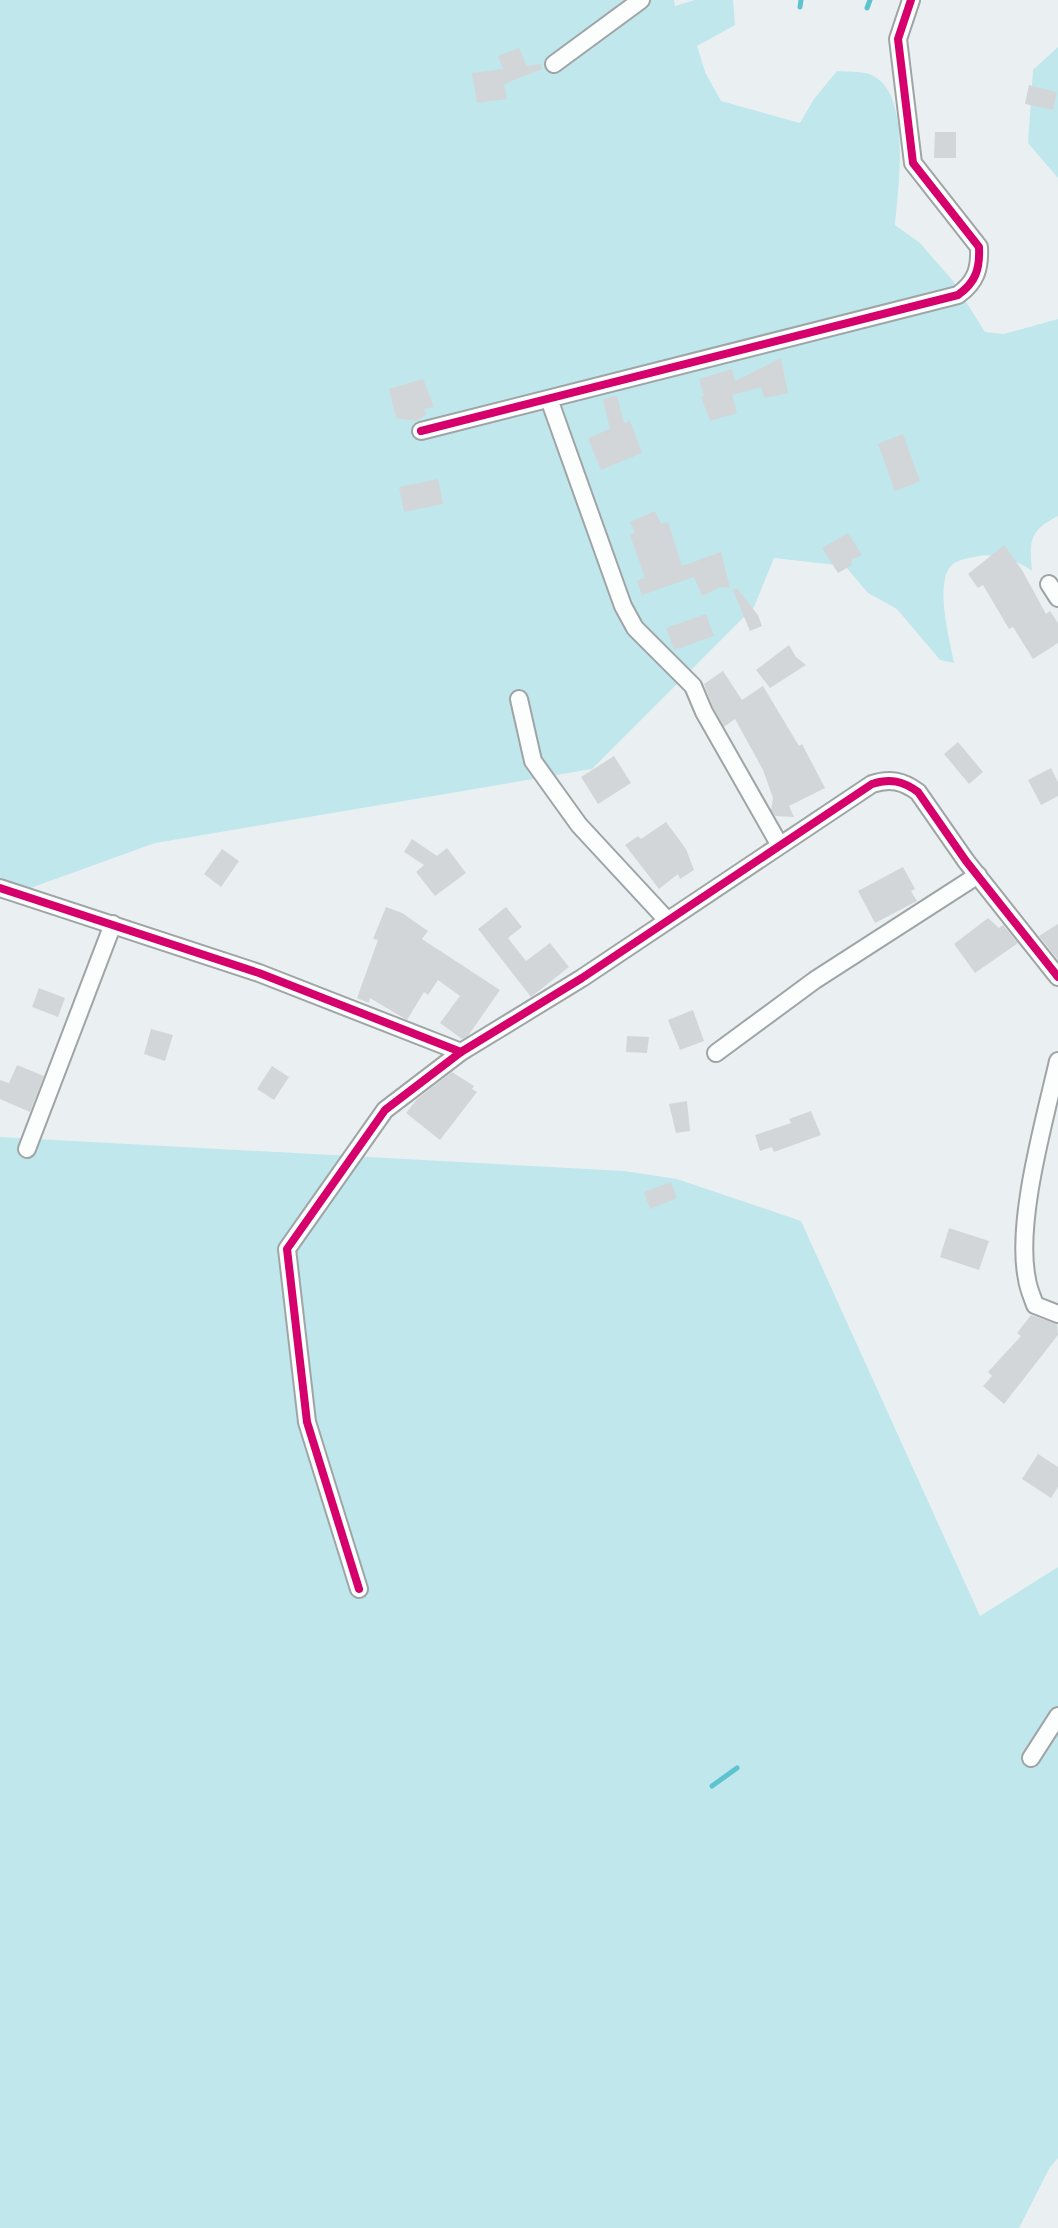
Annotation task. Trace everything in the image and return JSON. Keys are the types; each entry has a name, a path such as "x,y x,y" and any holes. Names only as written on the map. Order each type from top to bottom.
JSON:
{"street":[{"path":"554,63 641,0"},
{"path":"421,431 958,295 968,287 977,276 979,247 913,163 898,39 911,0"},
{"path":"549,399 623,606 635,628 693,686 704,712 779,844"},
{"path":"519,699 533,761 579,825 667,920"},
{"path":"359,1589 307,1422 287,1250 385,1110 462,1052 582,978 779,844 872,784 883,780 895,780 907,784 918,792 978,875 1058,977"},
{"path":"716,1053 815,980 978,875"},
{"path":"0,888 259,973 462,1052"},
{"path":"27,1149 113,924"},
{"path":"1058,1061 1038,1148 1025,1232 1026,1278 1035,1305 1058,1314"},
{"path":"1031,1758 1058,1716"}],"shaded area":[{"path":"0,0 674,0 675,6 695,0 733,0 735,25 697,46 705,72 721,101 800,123 814,99 837,71 869,74 883,83 892,99 897,119 900,165 895,225 920,243 953,281 985,332 1004,334 1058,319 1058,516 1042,526 1033,537 1032,571 1014,561 993,556 963,559 950,567 944,587 944,600 954,663 940,660 897,609 868,593 845,566 774,558 754,607 592,769 155,843 0,899"},
{"path":"1058,47 1058,178 1028,143 1033,70"},
{"path":"0,1137 624,1171 677,1179 801,1221 980,1616 1058,1567 1058,2158 1050,2167 1019,2228 0,2228"}],"building":[{"path":"519,48 527,66 541,64 542,69 504,84 507,99 477,103 472,73 503,69 498,56"},
{"path":"1029,85 1057,92 1053,110 1025,104"},
{"path":"935,132 956,132 956,158 934,158"},
{"path":"781,358 788,393 764,398 761,387 732,395 737,413 710,421 701,397 704,396 699,379 732,369 735,381"},
{"path":"423,379 434,407 424,409 426,415 416,421 396,418 389,389"},
{"path":"617,396 624,423 630,421 642,453 601,470 588,438 610,429 603,399"},
{"path":"903,434 920,481 895,491 878,444"},
{"path":"438,479 443,504 404,512 399,487"},
{"path":"655,511 661,524 668,522 682,566 721,552 730,588 721,587 702,596 694,577 642,595 637,581 645,578 630,535 635,533 630,522"},
{"path":"848,533 862,555 851,560 852,565 838,573 822,548"},
{"path":"1004,545 1022,570 1046,614 1050,611 1058,623 1058,643 1033,659 1013,627 1009,629 983,585 978,588 968,574"},
{"path":"737,588 758,615 762,626 750,631 733,590"},
{"path":"706,614 714,636 674,650 666,628"},
{"path":"789,645 796,657 806,665 770,688 756,670"},
{"path":"723,671 742,700 763,686 799,746 802,744 825,788 789,806 794,817 775,816 771,810 773,798 763,770 735,719 724,727 713,707 704,684"},
{"path":"958,742 983,772 969,784 944,754"},
{"path":"614,756 631,783 598,804 581,777"},
{"path":"1051,768 1058,782 1058,796 1041,805 1028,780"},
{"path":"666,822 686,849 694,870 680,879 678,874 659,889 625,845 638,836 641,839"},
{"path":"412,839 437,856 447,848 466,873 435,896 416,872 424,865 404,852"},
{"path":"222,849 239,861 221,887 204,874"},
{"path":"903,867 915,889 911,891 917,901 875,923 858,891"},
{"path":"386,907 402,913 428,931 422,939 500,990 468,1036 462,1039 440,1023 460,996 438,980 428,995 424,992 407,1020 370,998 369,1003 357,998 378,940 373,939"},
{"path":"506,907 522,927 508,938 526,961 550,943 569,967 531,997 478,929"},
{"path":"988,918 999,928 1003,925 1018,943 975,973 954,944"},
{"path":"1058,924 1058,960 1039,936"},
{"path":"39,988 65,998 58,1017 32,1007"},
{"path":"693,1010 704,1041 680,1050 668,1020"},
{"path":"151,1029 173,1035 165,1061 144,1054"},
{"path":"627,1036 649,1037 647,1053 626,1052"},
{"path":"17,1065 44,1076 30,1112 0,1099 0,1080 9,1083"},
{"path":"272,1066 289,1077 274,1100 257,1089"},
{"path":"452,1072 474,1086 472,1089 477,1092 440,1140 406,1113 417,1099"},
{"path":"687,1101 690,1131 676,1133 669,1104"},
{"path":"811,1111 821,1135 774,1152 772,1147 760,1151 755,1135 791,1123 789,1119"},
{"path":"671,1182 677,1198 650,1209 644,1192"},
{"path":"949,1228 989,1241 979,1270 940,1257"},
{"path":"1031,1315 1057,1324 1058,1335 1004,1404 983,1386 992,1376 988,1372 1021,1336 1017,1333"},
{"path":"1038,1454 1058,1467 1058,1487 1051,1498 1022,1479"}],"waterway":[{"path":"800,7 801,0"},
{"path":"867,8 870,0"},
{"path":"712,1786 737,1768"}],"cycle path":[{"path":"421,431 958,295 964,290 976,274 979,247 913,163 898,39 911,0"},
{"path":"359,1589 307,1422 287,1249 385,1110 461,1052 582,978 872,784 879,782 896,782 907,785 918,792 966,861 1058,977"},
{"path":"0,888 259,973 461,1052"}]}
